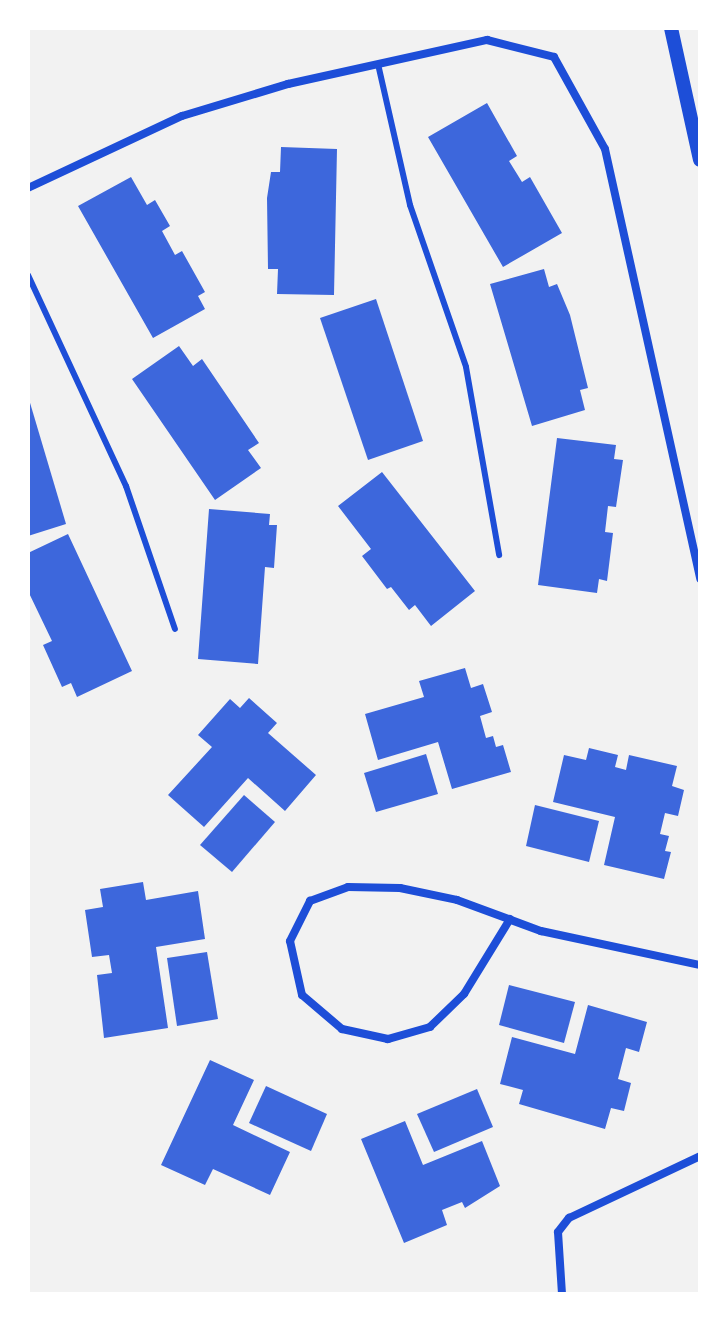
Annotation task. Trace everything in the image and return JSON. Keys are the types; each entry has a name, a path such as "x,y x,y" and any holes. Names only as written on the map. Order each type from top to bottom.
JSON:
{"street":[{"path":"671,28 700,160"},
{"path":"28,188 182,116 378,64 487,40 554,57 605,149 700,579"},
{"path":"510,919 464,994 430,1027 388,1039 342,1029 302,995 290,941 310,901 348,887 400,888 510,919 700,965"},
{"path":"562,1294 558,1232 569,1218 700,1156"}],"lane":[{"path":"378,64 410,205 466,367 499,555"},
{"path":"28,275 126,486 175,629"}],"building":[{"path":"487,103 517,156 509,161 522,182 530,177 562,233 503,267 428,137"},
{"path":"281,147 337,149 334,295 277,294 278,269 268,269 267,198 271,172 280,172"},
{"path":"131,177 147,205 155,200 170,226 162,231 175,255 182,251 205,292 198,296 205,309 153,338 78,206"},
{"path":"544,269 549,287 557,284 570,315 588,388 580,390 585,410 532,426 490,284"},
{"path":"376,299 423,441 368,460 320,318"},
{"path":"179,346 193,366 202,359 259,443 248,450 261,468 215,500 132,379"},
{"path":"28,396 66,524 28,536"},
{"path":"557,438 616,445 614,459 623,460 616,507 608,506 605,532 613,533 607,581 599,579 597,593 538,585"},
{"path":"382,472 475,591 431,626 415,605 409,610 391,587 387,589 362,556 371,549 338,506"},
{"path":"209,509 270,514 269,525 277,525 274,568 265,567 258,664 198,659"},
{"path":"68,534 132,671 77,697 71,683 62,687 43,645 52,641 28,591 28,553"},
{"path":"465,668 471,688 483,684 492,712 480,716 486,738 493,736 496,747 503,745 511,772 452,789 438,742 378,760 365,714 424,697 419,681"},
{"path":"249,698 277,723 268,733 316,775 285,811 248,778 204,827 168,795 212,747 198,735 230,699 240,708"},
{"path":"589,748 618,755 615,767 626,770 629,755 677,766 672,786 684,790 678,816 665,813 660,834 669,836 665,851 671,852 664,879 604,865 615,817 553,802 564,755 586,760"},
{"path":"426,754 438,794 376,812 364,773"},
{"path":"244,795 275,822 232,872 200,845"},
{"path":"535,805 599,821 589,862 526,846"},
{"path":"143,882 146,900 198,891 205,939 156,947 168,1028 104,1038 97,975 112,973 109,955 92,957 85,910 103,907 100,889"},
{"path":"207,952 218,1019 177,1026 167,958"},
{"path":"509,985 575,1002 564,1043 499,1025"},
{"path":"588,1005 647,1022 639,1052 626,1048 618,1079 631,1083 624,1111 611,1108 605,1129 519,1104 523,1090 500,1084 512,1037 575,1054"},
{"path":"210,1060 254,1080 233,1125 290,1152 270,1195 213,1169 205,1185 161,1165"},
{"path":"266,1086 327,1114 311,1151 249,1123"},
{"path":"477,1089 493,1127 434,1152 417,1114"},
{"path":"405,1121 423,1165 482,1141 500,1186 465,1208 462,1202 442,1210 447,1225 404,1243 361,1139"}]}
